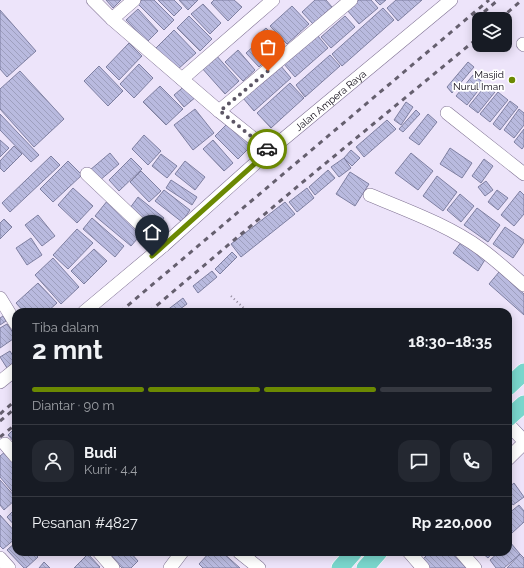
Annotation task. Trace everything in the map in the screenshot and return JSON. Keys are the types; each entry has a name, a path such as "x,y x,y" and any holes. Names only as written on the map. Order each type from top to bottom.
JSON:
{"main road":[{"path":"512,383 524,372"},
{"path":"512,414 524,404"},
{"path":"340,568 350,556"},
{"path":"365,568 376,556"}],"street":[{"path":"93,0 182,79 269,151"},
{"path":"112,18 134,0"},
{"path":"182,79 273,0"},
{"path":"220,111 352,0"},
{"name":"Jalan Ampera Raya","path":"89,308 163,246 269,151 451,0"},
{"path":"447,113 524,174"},
{"path":"87,174 163,246"},
{"path":"370,195 452,231 481,250 524,285"},
{"path":"0,299 12,318"},
{"path":"0,382 12,372"},
{"path":"512,428 524,442 512,455"},
{"path":"5,444 12,452"},
{"path":"102,556 113,568"},
{"path":"170,568 179,556"},
{"path":"244,556 259,568"},
{"path":"412,556 423,568"},
{"path":"464,556 475,568"},
{"path":"0,558 8,568"}],"path":[{"path":"232,296 244,308"}],"building":[{"path":"106,0 121,0 113,8"},
{"path":"142,0 154,0 174,20 164,30 138,4"},
{"path":"158,0 174,0 182,8 174,16"},
{"path":"179,0 198,0 188,10"},
{"path":"214,0 234,0 242,7 228,21 211,3"},
{"path":"315,0 326,0 332,7 313,24 302,12"},
{"path":"359,0 371,0 378,8 359,24 347,10"},
{"path":"375,0 386,0 380,5"},
{"path":"396,0 422,0 398,21 387,8"},
{"path":"203,4 221,23 210,34 191,14"},
{"path":"292,6 309,24 287,44 270,26"},
{"path":"383,8 394,20 342,66 332,54"},
{"path":"138,9 158,31 147,42 126,20"},
{"path":"0,10 36,51 7,77 0,69"},
{"path":"189,16 212,39 200,51 177,28"},
{"path":"345,16 355,27 331,48 321,37"},
{"path":"266,28 282,45 273,53 257,36"},
{"path":"174,30 196,53 177,70 156,48"},
{"path":"317,35 328,48 295,77 284,64"},
{"path":"129,43 142,56 119,80 106,67"},
{"path":"257,43 270,57 259,67 246,53"},
{"path":"238,50 255,70 243,81 225,62"},
{"path":"215,54 239,81 225,94 201,67"},
{"path":"330,55 340,66 305,97 296,85"},
{"path":"468,62 474,67 452,93 447,87"},
{"path":"139,64 153,78 134,98 120,84"},
{"path":"280,65 291,78 254,111 243,98"},
{"path":"99,66 123,91 108,106 84,81"},
{"path":"20,71 64,119 34,147 0,109 0,89"},
{"path":"473,75 484,83 467,105 456,96"},
{"path":"290,83 304,98 271,128 257,113"},
{"path":"187,84 197,96 184,107 174,95"},
{"path":"486,85 495,92 478,113 469,106"},
{"path":"160,86 183,109 166,125 143,102"},
{"path":"498,92 508,100 490,122 480,114"},
{"path":"510,101 518,107 500,130 493,124"},
{"path":"406,102 413,107 401,125 394,120"},
{"path":"195,109 214,133 193,150 174,125"},
{"path":"519,109 524,113 524,125 514,138 504,130"},
{"path":"416,110 420,114 403,132 399,129"},
{"path":"0,114 39,155 31,162 0,130"},
{"path":"428,114 437,122 419,145 409,138"},
{"path":"387,120 396,129 364,157 356,147"},
{"path":"229,122 252,145 238,159 215,136"},
{"path":"524,129 524,146 522,149 514,142"},
{"path":"144,135 161,151 148,165 132,149"},
{"path":"0,140 9,148 0,157"},
{"path":"213,140 233,163 224,171 203,149"},
{"path":"14,146 22,154 4,172 0,168 0,161"},
{"path":"450,148 472,163 462,178 440,164"},
{"path":"351,150 360,158 352,166 344,158"},
{"path":"110,153 119,164 99,181 90,170"},
{"path":"411,153 433,171 418,190 395,173"},
{"path":"161,154 177,166 167,178 152,166"},
{"path":"51,156 60,165 10,212 2,203"},
{"path":"131,158 142,169 119,191 109,180"},
{"path":"344,158 351,168 339,177 331,167"},
{"path":"484,159 493,166 481,183 472,176"},
{"path":"68,161 82,175 53,202 40,189"},
{"path":"185,161 205,177 195,190 175,174"},
{"path":"328,170 335,178 315,195 309,187"},
{"path":"141,171 161,191 149,202 130,182"},
{"path":"350,172 369,184 355,206 336,194"},
{"path":"437,176 457,192 443,211 423,196"},
{"path":"171,180 197,197 192,205 166,188"},
{"path":"486,181 493,190 485,196 478,187"},
{"path":"73,188 93,206 77,223 58,205"},
{"path":"307,188 314,198 297,212 289,202"},
{"path":"164,190 190,210 182,222 155,201"},
{"path":"497,190 508,198 498,210 488,202"},
{"path":"520,191 524,195 524,214 514,226 501,215"},
{"path":"460,194 474,206 461,222 447,210"},
{"path":"138,197 164,218 155,228 130,208"},
{"path":"108,200 144,231 131,246 95,216"},
{"path":"285,202 295,214 241,257 231,244"},
{"path":"477,208 500,225 488,242 464,225"},
{"path":"38,215 55,236 42,246 25,225"},
{"path":"92,218 124,246 115,257 83,229"},
{"path":"4,219 12,227 0,239 0,223"},
{"path":"505,227 524,240 513,258 493,244"},
{"path":"77,229 93,243 68,269 53,255"},
{"path":"31,238 42,255 27,265 16,248"},
{"path":"462,241 486,258 478,271 453,253"},
{"path":"94,249 107,261 84,284 71,271"},
{"path":"232,252 237,257 220,274 215,269"},
{"path":"53,258 79,287 61,304 35,275"},
{"path":"212,271 217,277 198,293 193,286"},
{"path":"499,272 524,294 524,315 489,284"},
{"path":"38,283 57,303 51,308 20,308 16,303"},
{"path":"183,298 187,304 182,308 170,308"},
{"path":"3,316 6,321 0,325 0,318"},
{"path":"7,324 12,331 12,340 0,348 0,328"},
{"path":"10,351 12,354 12,364 7,368 0,357"},
{"path":"12,431 12,440 8,435"},
{"path":"6,451 12,458 12,491 0,477 0,456"},
{"path":"0,480 12,494 12,503 4,510 0,505"},
{"path":"514,483 524,497 513,505 512,504 512,485"},
{"path":"519,505 524,511 524,522 512,533 512,511"},
{"path":"12,512 12,523 7,517"},
{"path":"0,515 12,528 12,541 3,549 0,546"},
{"path":"512,544 520,554 504,568 496,568 490,560 494,556 512,556"},
{"path":"12,546 12,555 7,550"},
{"path":"520,554 524,558 524,568 507,568"},
{"path":"13,556 38,557 26,568 24,568"},
{"path":"86,556 90,556 100,567 99,568 74,568"},
{"path":"111,556 134,556 138,561 131,568 122,568"},
{"path":"206,556 226,556 240,568 203,568 199,564"},
{"path":"426,556 456,556 467,568 430,568 422,560"},
{"path":"44,562 50,568 39,568"}],"railway":[{"path":"125,308 489,0"},
{"path":"484,12 498,0"},
{"path":"508,12 522,0"},
{"path":"154,308 298,186 472,43"},
{"path":"0,414 12,404"},
{"path":"0,421 12,411"},
{"path":"0,437 12,427"}],"way so far":[{"path":"267,149 220,111 268,71"}],"place":[{"name":"Masjid Nurul Iman","path":"512,80"}],"route":[{"path":"152,256 269,151 267,149"}]}
